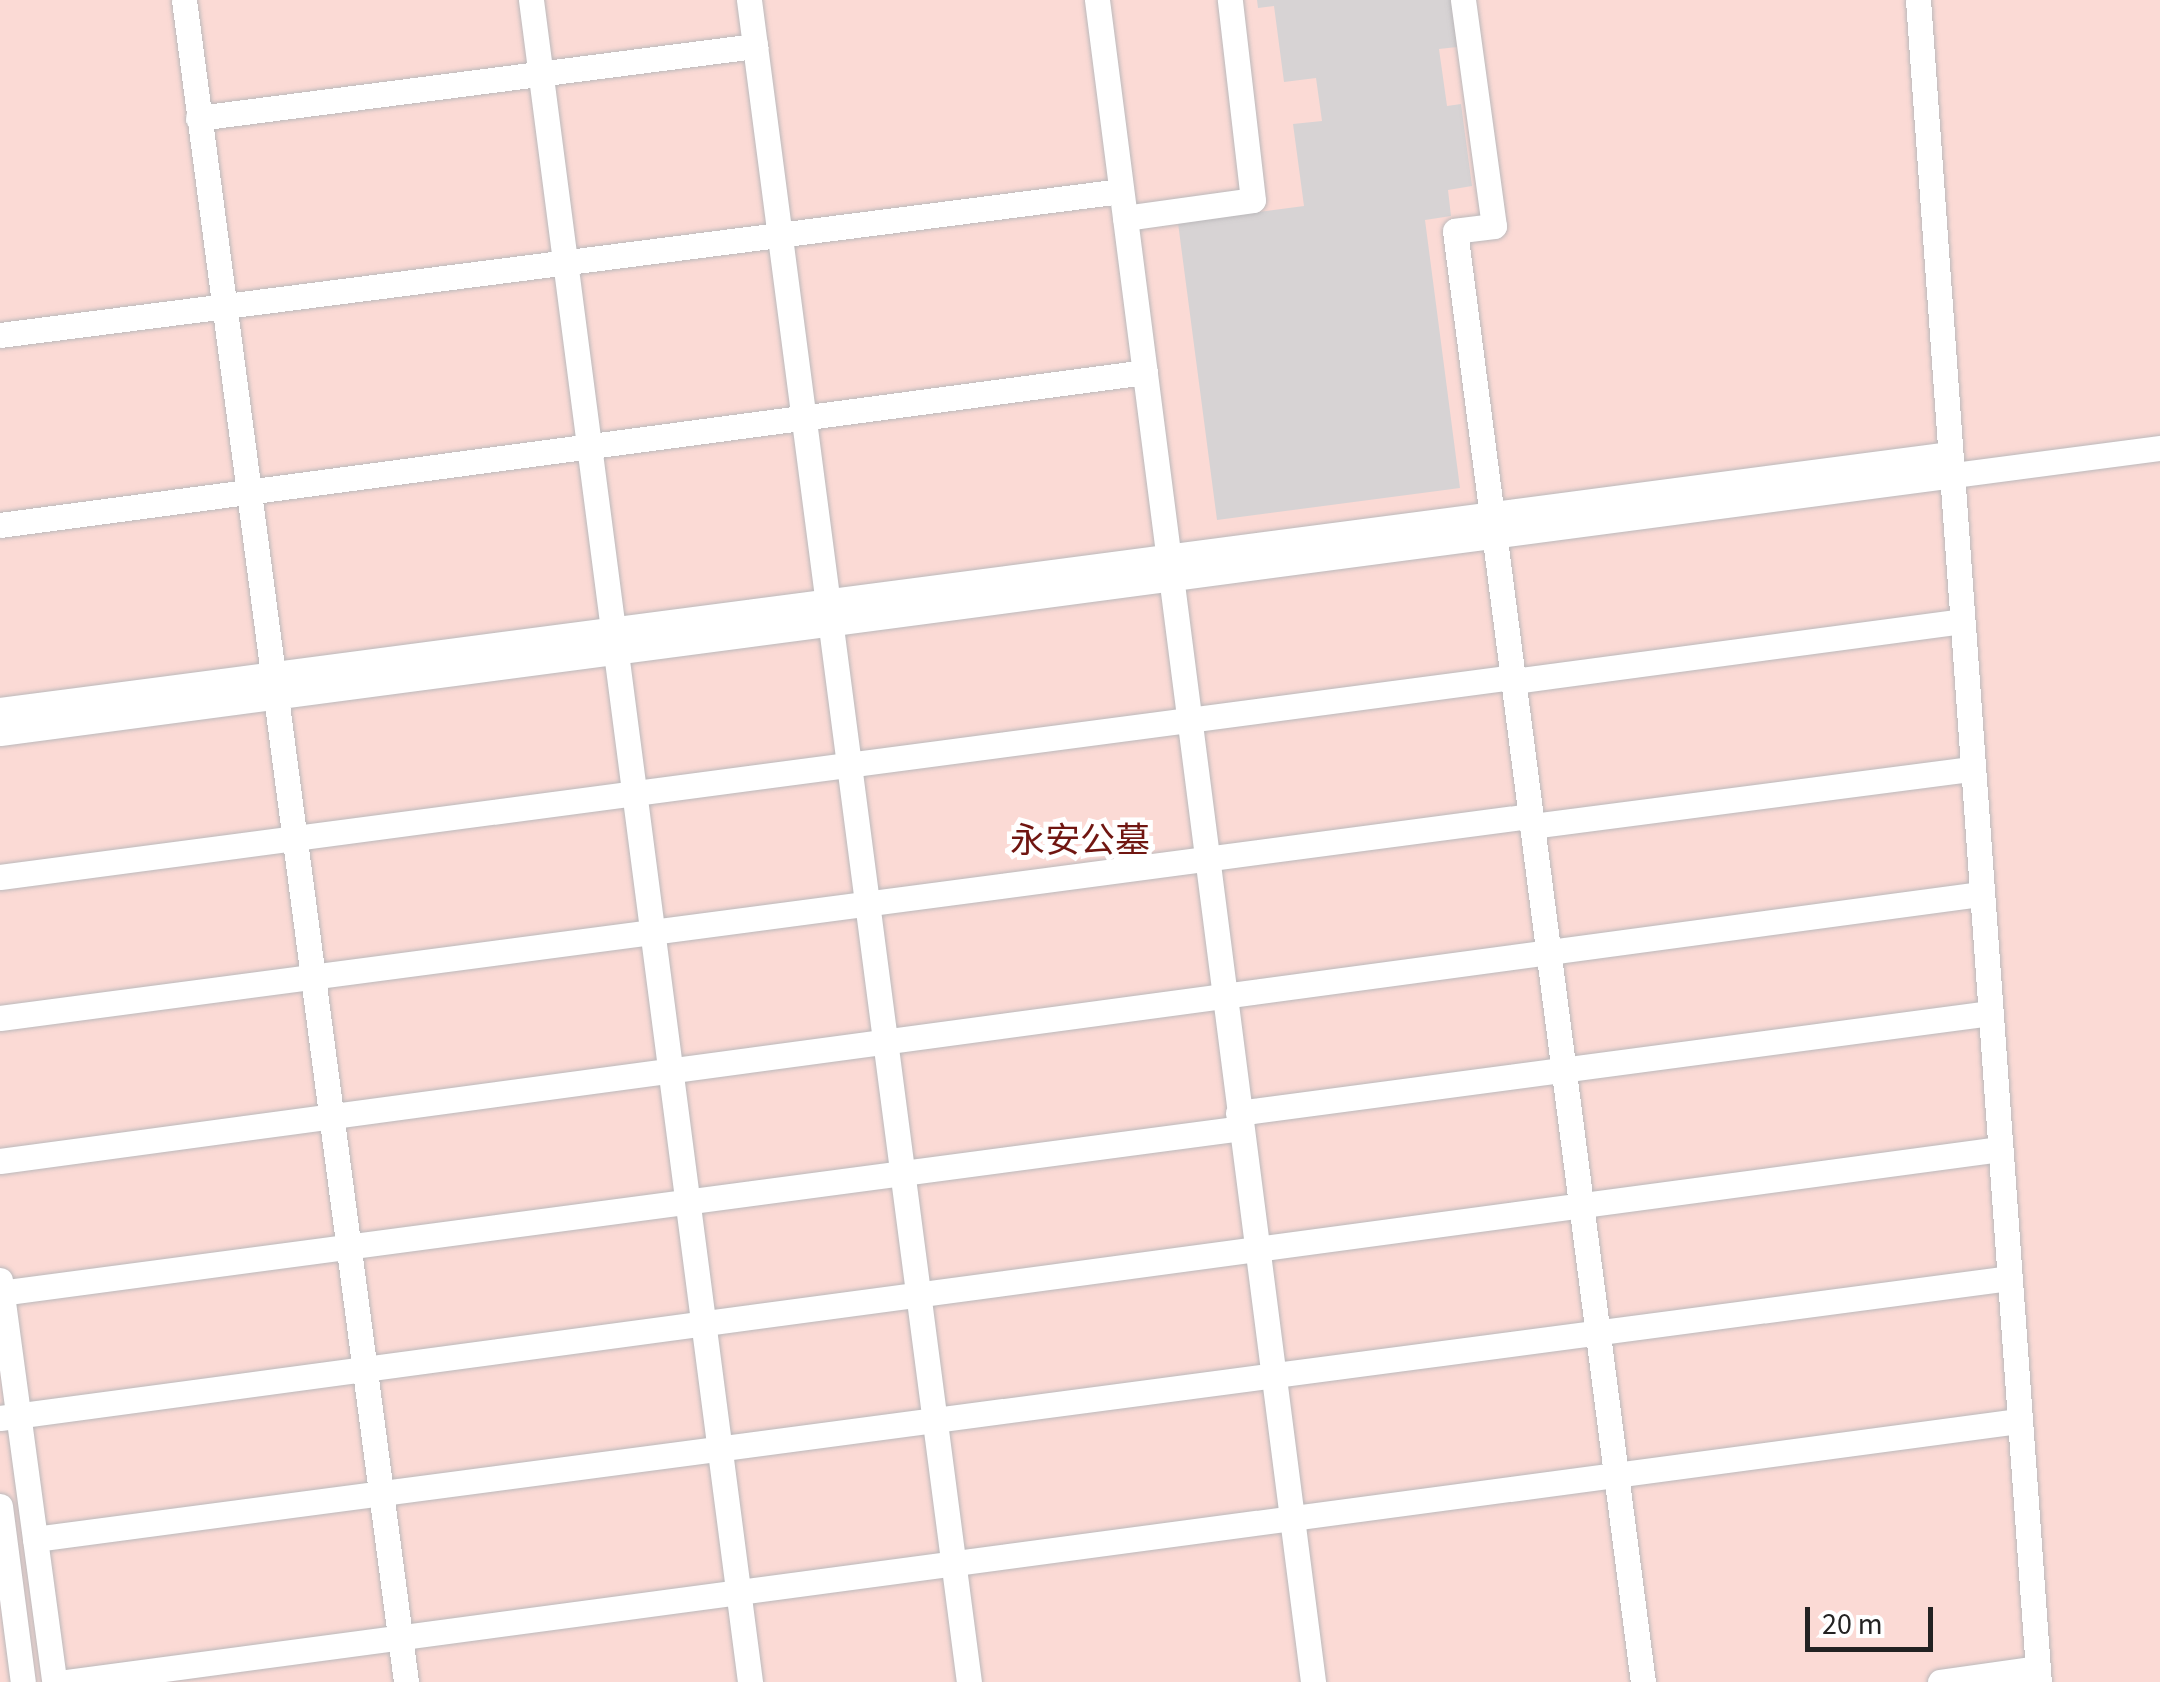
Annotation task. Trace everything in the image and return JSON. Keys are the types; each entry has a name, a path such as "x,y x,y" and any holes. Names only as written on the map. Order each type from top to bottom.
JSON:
{"lane":[{"path":"184,0 406,1682"},
{"path":"530,0 750,1682"},
{"path":"749,0 969,1682"},
{"path":"1097,0 1313,1682"},
{"path":"1125,218 1253,200 1230,0"},
{"path":"1463,0 1494,226 1455,231 1642,1682"},
{"path":"1918,0 2038,1675 1940,1682"},
{"path":"198,118 756,46"},
{"path":"0,335 1121,192"},
{"path":"0,524 1144,372"},
{"path":"0,710 273,685 1951,464 2160,448"},
{"path":"0,877 1961,615"},
{"path":"0,733 273,685"},
{"path":"0,1018 1206,859 1972,768"},
{"path":"0,1162 1982,894"},
{"path":"54,1682 35,1539 9,1417 0,1288 903,1173 1564,1070 1990,1013"},
{"path":"9,1417 2000,1149"},
{"path":"35,1539 2009,1278"},
{"path":"67,1682 2020,1421"},
{"path":"0,1506 8,1636 23,1682"},
{"path":"8,1636 47,1630"}],"green space":[{"name":"永安公墓","path":"0,0 2160,0 2160,1682 0,1682"}],"building":[{"path":"1257,0 1451,0 1457,47 1439,49 1447,106 1461,104 1472,186 1448,190 1451,216 1425,220 1460,488 1217,520 1178,223 1304,206 1293,124 1322,121 1316,78 1284,82 1274,6 1258,8"}]}
